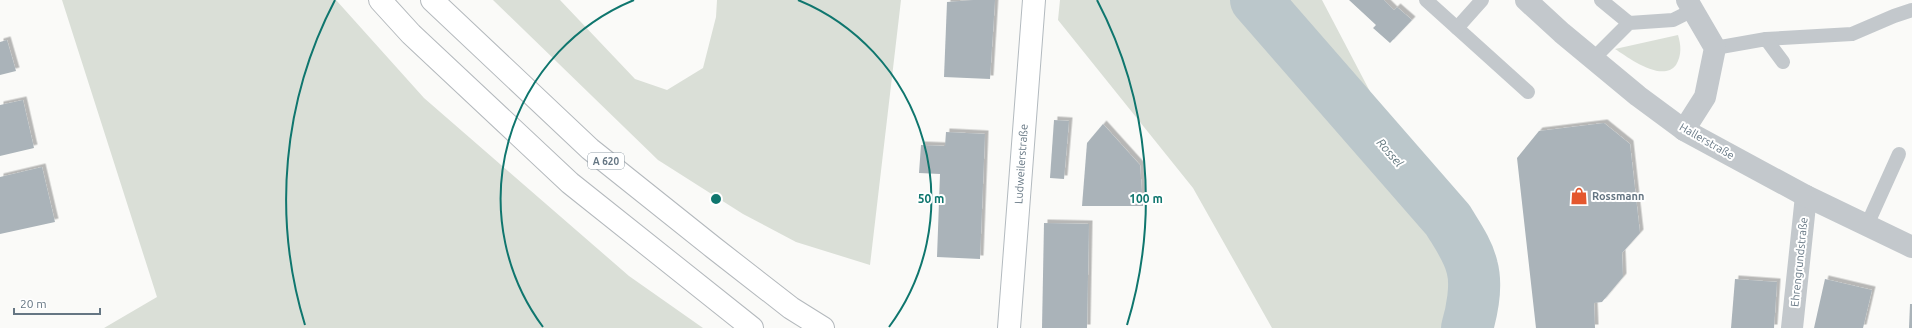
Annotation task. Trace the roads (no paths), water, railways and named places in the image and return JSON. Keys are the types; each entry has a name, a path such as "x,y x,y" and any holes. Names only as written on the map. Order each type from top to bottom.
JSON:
{"main road":[{"path":"380,0 411,34 570,183 752,328"},
{"name":"A 620","path":"432,0 590,149 791,308 822,328"},
{"name":"Ludweilerstraße","path":"1009,328 1034,0"}],"street":[{"name":"Hallerstraße","path":"1526,0 1593,59 1638,96 1684,130 1806,196 1912,248"},
{"path":"1684,130 1705,97 1712,67 1714,48 1690,5"},
{"name":"Ehrengrundstraße","path":"1792,328 1806,196"}],"lane":[{"path":"1426,0 1528,92"},
{"path":"1457,28 1482,0"},
{"path":"1601,0 1629,23"},
{"path":"1593,59 1629,23 1672,20 1690,5"},
{"path":"1714,48 1766,39 1852,34 1912,10"},
{"path":"1766,39 1783,62"},
{"path":"1866,225 1899,154"}],"waterway":[{"name":"Rossel","path":"1256,0 1448,220 1465,249 1473,274 1473,298 1467,328"}],"place":[{"name":"Rossmann","path":"1579,196"}]}
